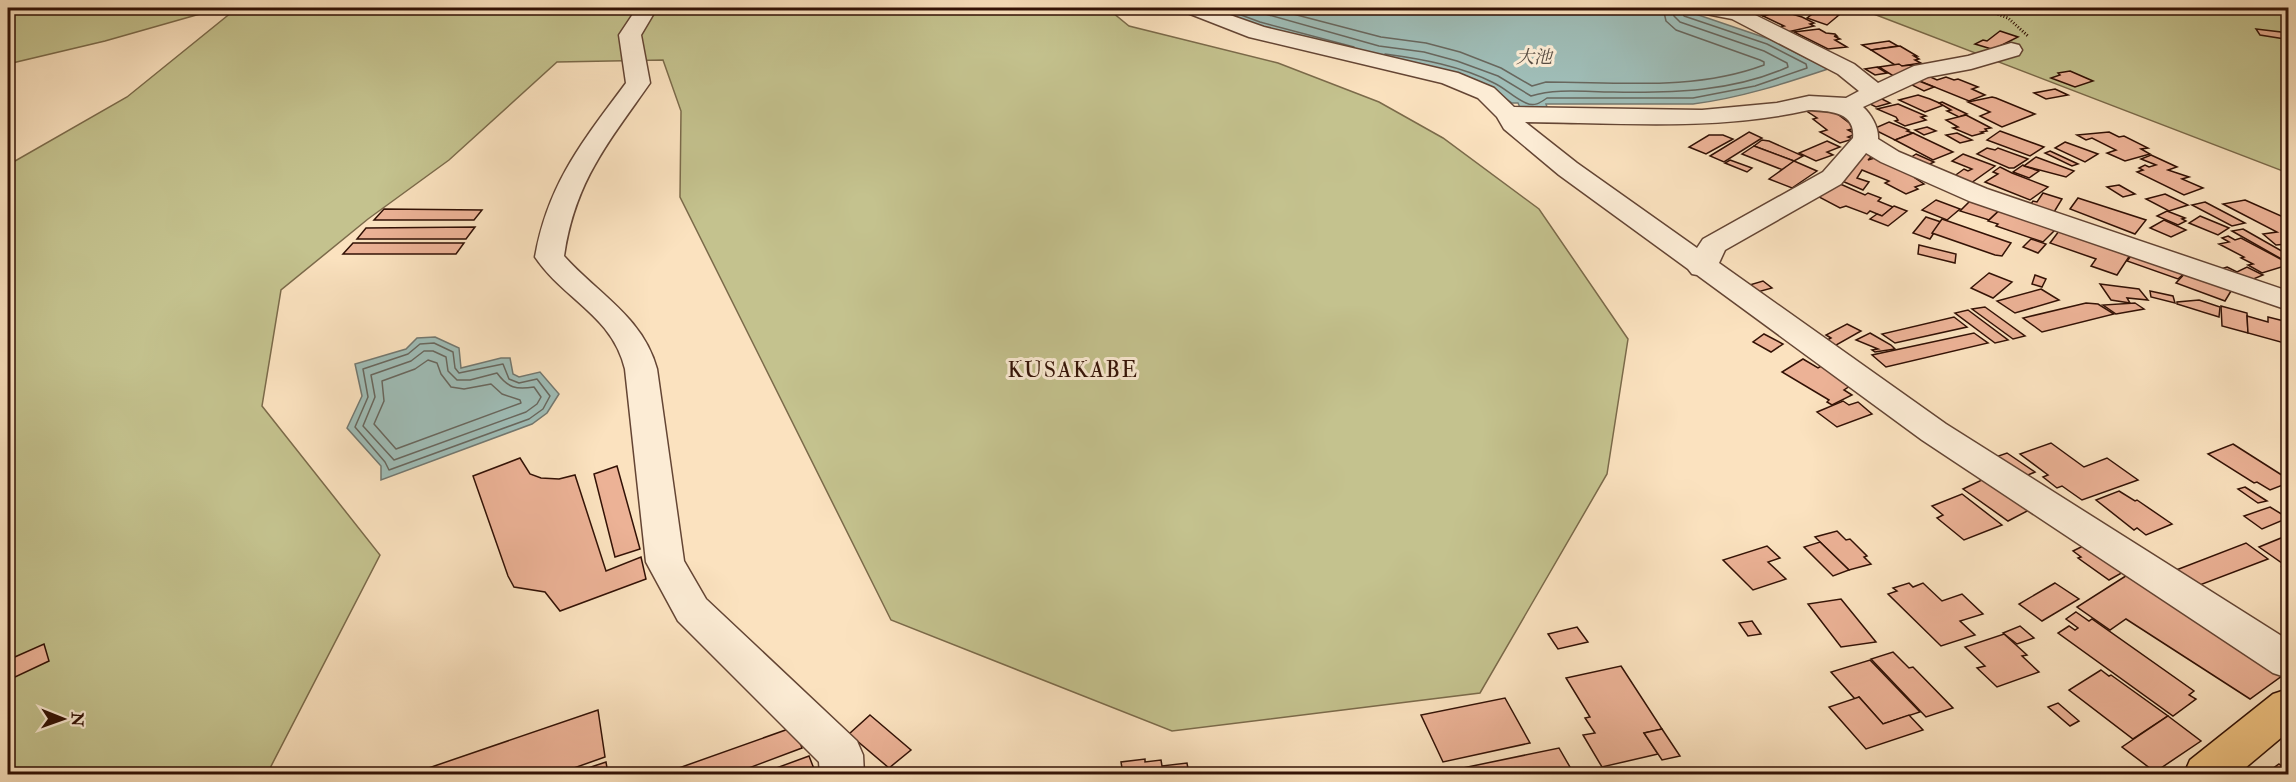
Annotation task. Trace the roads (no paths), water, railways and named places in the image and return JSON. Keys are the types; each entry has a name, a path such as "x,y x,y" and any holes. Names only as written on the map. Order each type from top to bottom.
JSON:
{"main road":[{"path":"2206,774 2289,707"}],"street":[{"path":"647,8 630,35 638,83 578,166 552,229 549,257 560,271 620,325 633,345 641,369 665,562 692,610 842,755 842,774"},
{"path":"1192,8 1257,32 1395,67 1450,78 1486,93 1508,114 1513,124 1568,169 1702,268 1934,432 2289,661"},
{"path":"1703,8 1738,14 1846,69 1875,93"},
{"path":"1508,114 1702,117 1778,110 1809,103 1840,104 1855,102 1922,71 1971,62 2012,50"},
{"path":"1840,104 1857,114 1866,133 1865,142"},
{"path":"1702,268 1713,246 1832,178 1858,146 1865,142"},
{"path":"1865,142 1890,157 1978,195 2289,301"}],"water":[{"name":"大池","path":"1206,8 1678,8 1769,39 1828,69 1745,94 1693,104 1546,104 1548,110 1521,110 1518,103 1512,103 1492,89 1258,27"},
{"path":"435,337 459,348 461,368 510,358 513,374 519,377 540,372 559,394 547,413 532,424 381,480 381,466 347,428 362,396 355,364 406,349 417,338"}],"district":[{"name":"KUSAKABE","path":"1073,370"}]}
